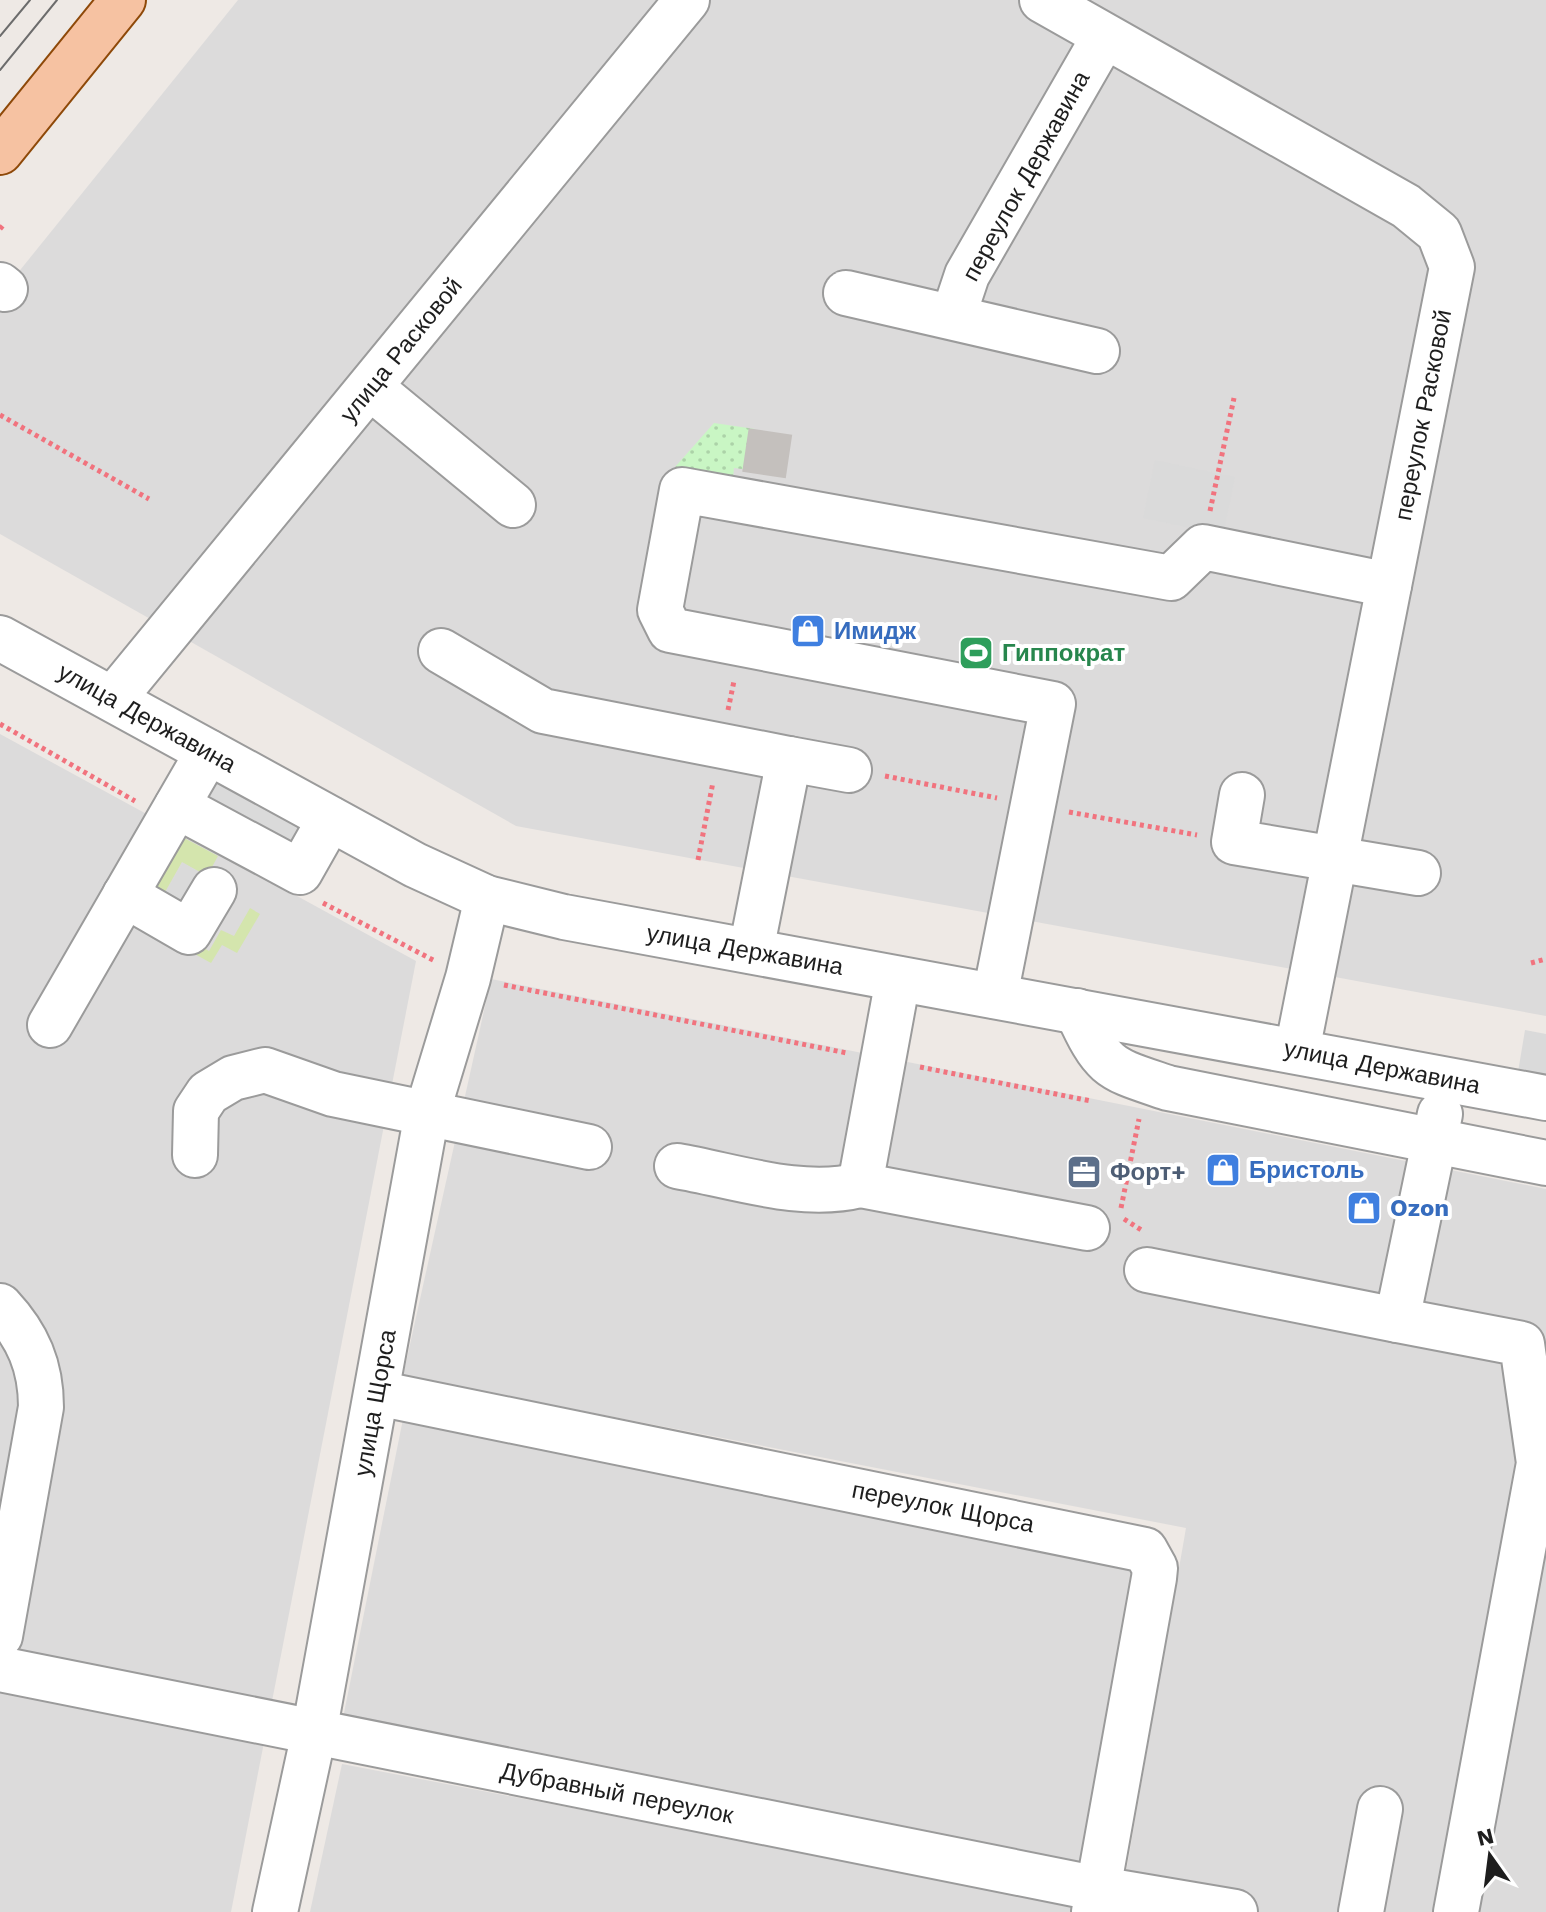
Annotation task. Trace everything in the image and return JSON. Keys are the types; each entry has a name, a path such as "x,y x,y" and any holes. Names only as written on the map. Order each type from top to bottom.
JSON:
{"main road":[{"path":"0,152 123,0"}],"street":[{"name":"улица Расковой","path":"113,699 687,0"},
{"name":"переулок Расковой","path":"1042,0 1406,206 1439,233 1452,267 1297,1051"},
{"name":"переулок Державина","path":"953,317 967,275 1104,37"},
{"path":"846,293 1097,351"},
{"path":"370,387 513,505"},
{"path":"995,996 1053,704 670,630 660,610 682,490 761,490 1171,578 1203,547 1389,585"},
{"name":"улица Державина","path":"0,638 415,865 487,898 564,917 1546,1098"},
{"path":"441,651 543,711 849,770"},
{"path":"50,1025 208,752"},
{"path":"751,951 789,759"},
{"path":"1242,795 1234,842 1418,873"},
{"path":"173,813 300,872 330,819"},
{"path":"125,895 189,932 214,890"},
{"name":"улица Щорса","path":"275,1912 314,1733 427,1113 468,978 487,898"},
{"path":"860,1185 898,979"},
{"path":"1077,1011 1094,1048 1114,1070 1168,1088 1546,1163"},
{"path":"195,1155 196,1111 208,1093 233,1078 265,1070 333,1094 589,1147"},
{"path":"1397,1320 1447,1079"},
{"path":"677,1166 812,1190 839,1190 860,1185 1087,1228"},
{"path":"1146,1251 1397,1320 1522,1344 1543,1463 1456,1912"},
{"path":"0,1306 20,1328 41,1380 41,1407 0,1636"},
{"name":"переулок Щорса","path":"377,1393 1145,1550 1155,1568 1154,1578 1096,1900"},
{"name":"Дубравный переулок","path":"0,1669 1096,1900 1235,1912"},
{"path":"1361,1912 1380,1809"}],"path":[{"path":"0,229 5,223"},
{"path":"1203,547 1234,398"},
{"path":"0,415 149,499"},
{"path":"0,724 173,813"},
{"path":"849,770 1234,842"},
{"path":"317,900 468,978 1095,1101"},
{"path":"1531,963 1546,959"},
{"path":"1140,1110 1120,1216 1146,1251"}],"shaded area":[{"path":"238,0 1546,0 1546,1016 516,826 0,534 0,295"},
{"path":"1155,460 1235,477 1223,535 1143,518"},
{"path":"0,734 416,961 231,1912 0,1912"},
{"path":"218,765 333,827 303,882 188,819"},
{"path":"183,863 238,895 208,948 152,916"},
{"path":"491,979 1546,1189 1546,1912 1119,1912 1186,1528 403,1376"},
{"path":"1525,1030 1546,1034 1546,1078 1518,1072"},
{"path":"403,1419 1137,1565 1082,1862 343,1718"},
{"path":"342,1764 1073,1904 1071,1912 310,1912"}],"green space":[{"path":"714,423 755,429 749,470 734,468 733,478 675,467"},
{"path":"171,831 218,856 207,876 182,862 160,901 139,889"},
{"path":"250,908 260,914 237,953 222,945 211,963 182,947 187,938 209,951 221,930 234,936"}],"tunnel":[{"path":"764,475 772,421"}],"tram line":[{"path":"0,36 30,0"},
{"path":"0,70 57,0"}],"place":[{"name":"Имидж","path":"808,631"},
{"name":"Гиппократ","path":"976,653"},
{"name":"Бристоль","path":"1223,1170"},
{"name":"Форт+","path":"1084,1172"},
{"name":"Ozon","path":"1364,1208"}]}
